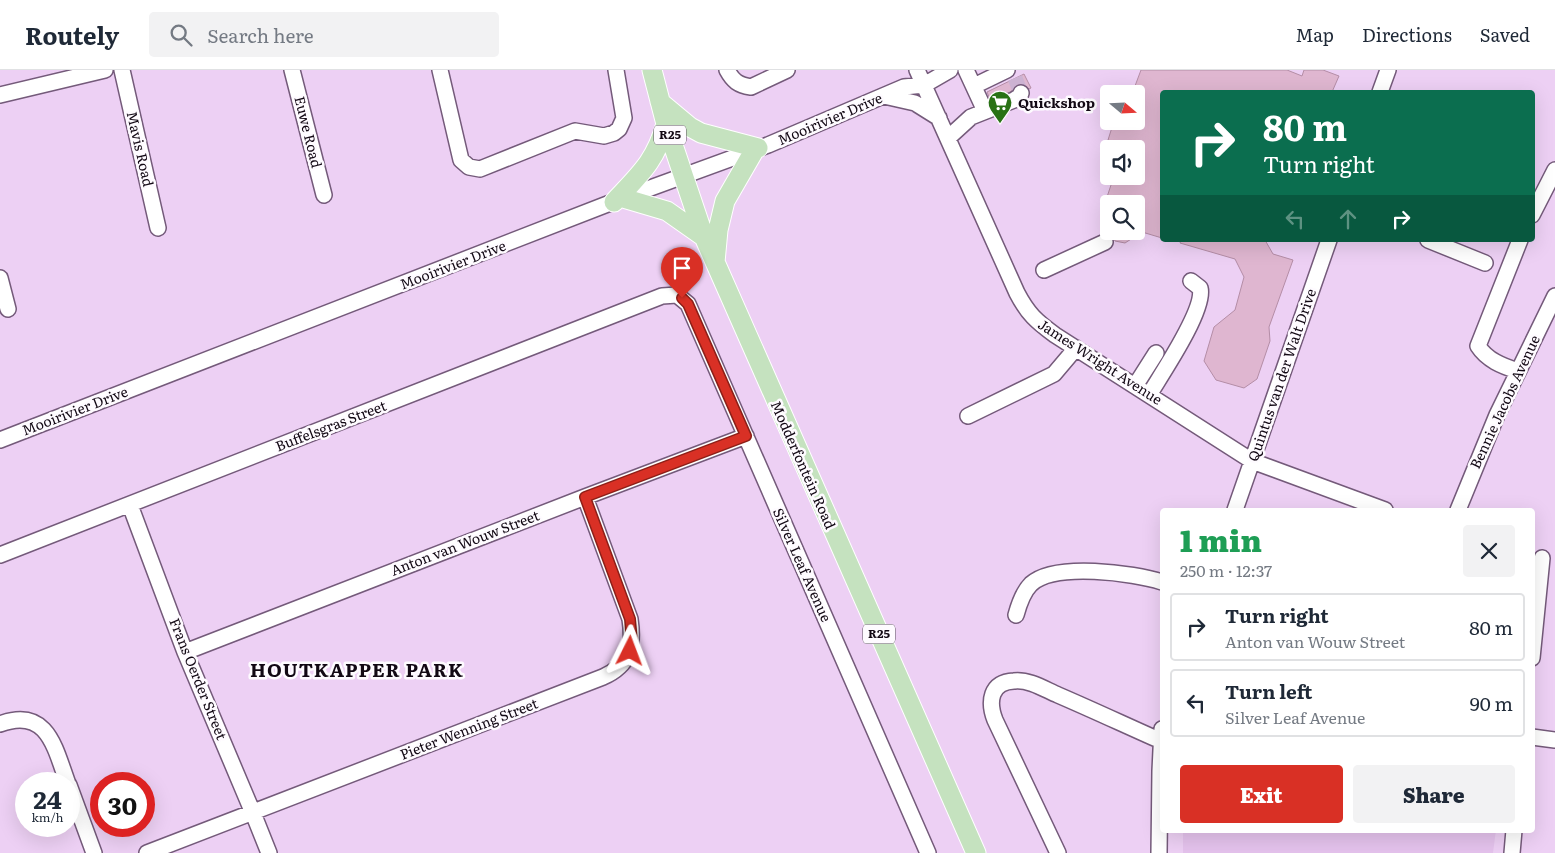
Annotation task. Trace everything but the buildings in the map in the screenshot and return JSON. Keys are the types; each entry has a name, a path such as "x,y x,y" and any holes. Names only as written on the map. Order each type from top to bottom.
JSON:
{"main road":[{"name":"Modderfontein Road","path":"652,70 666,124 704,237 976,853"},
{"path":"660,102 690,127 702,133 757,149 725,201 718,230 715,263"},
{"path":"666,124 651,161 619,200 667,211 704,237"}],"street":[{"path":"0,95 105,70"},
{"name":"Mavis Road","path":"122,70 158,228"},
{"name":"Euwe Road","path":"292,70 324,195"},
{"path":"440,70 458,154 464,165 474,169 486,167 575,132 604,136 614,133 619,129 624,118 616,70"},
{"path":"727,70 736,83 751,87 787,70"},
{"path":"884,96 915,104 937,114 943,83 952,70"},
{"name":"Mooirivier Drive","path":"0,440 619,200 757,149 884,96 904,87 922,75 952,70"},
{"path":"966,70 985,111"},
{"path":"1381,90 1388,70"},
{"path":"974,86 1012,73"},
{"name":"James Wright Avenue","path":"922,75 937,114 1017,293 1028,313 1043,326 1076,348 1252,461 1380,508"},
{"path":"948,138 971,117 1014,100 1021,93"},
{"path":"1535,210 1555,170"},
{"path":"1044,270 1105,242"},
{"name":"Quintus van der Walt Drive","path":"1235,508 1328,242"},
{"path":"1433,242 1485,263"},
{"path":"1518,371 1504,367 1484,356 1478,346 1519,242"},
{"path":"0,278 8,309"},
{"path":"1149,395 1188,328 1201,297 1200,288 1191,281"},
{"name":"Silver Leaf Avenue","path":"662,296 677,295 688,304 928,853"},
{"name":"Buffelsgras Street","path":"0,555 662,296"},
{"name":"Bennie Jacobs Avenue","path":"1459,508 1496,415 1555,296"},
{"path":"968,416 1054,374 1076,348"},
{"path":"1135,386 1156,353"},
{"name":"Anton van Wouw Street","path":"185,652 746,436"},
{"name":"Pieter Wenning Street","path":"147,853 604,677 620,667 630,651 632,642 630,619 585,497"},
{"name":"Frans Oerder Street","path":"130,505 185,652 269,853"},
{"path":"1535,631 1543,558"},
{"path":"1016,615 1025,592 1032,584 1042,577 1056,573 1073,571 1122,574 1160,582"},
{"path":"1058,853 995,720 990,703 996,688 1005,682 1016,680 1026,682 1160,734"},
{"path":"0,724 24,719 37,723 52,740 64,772"},
{"path":"1535,737 1555,740"},
{"path":"80,814 94,853"},
{"path":"1159,853 1160,814"},
{"path":"1512,853 1514,833"}],"shaded area":[{"path":"1183,833 1496,833 1493,853 1183,853"}],"tunnel":[{"path":"1015,78 1021,93"}],"place":[{"name":"Quickshop","path":"1000,124"}],"district":[{"name":"HOUTKAPPER PARK","path":"357,670"}],"route":[{"path":"630,651 632,642 630,619 585,497 746,436 688,304 682,298"}]}
